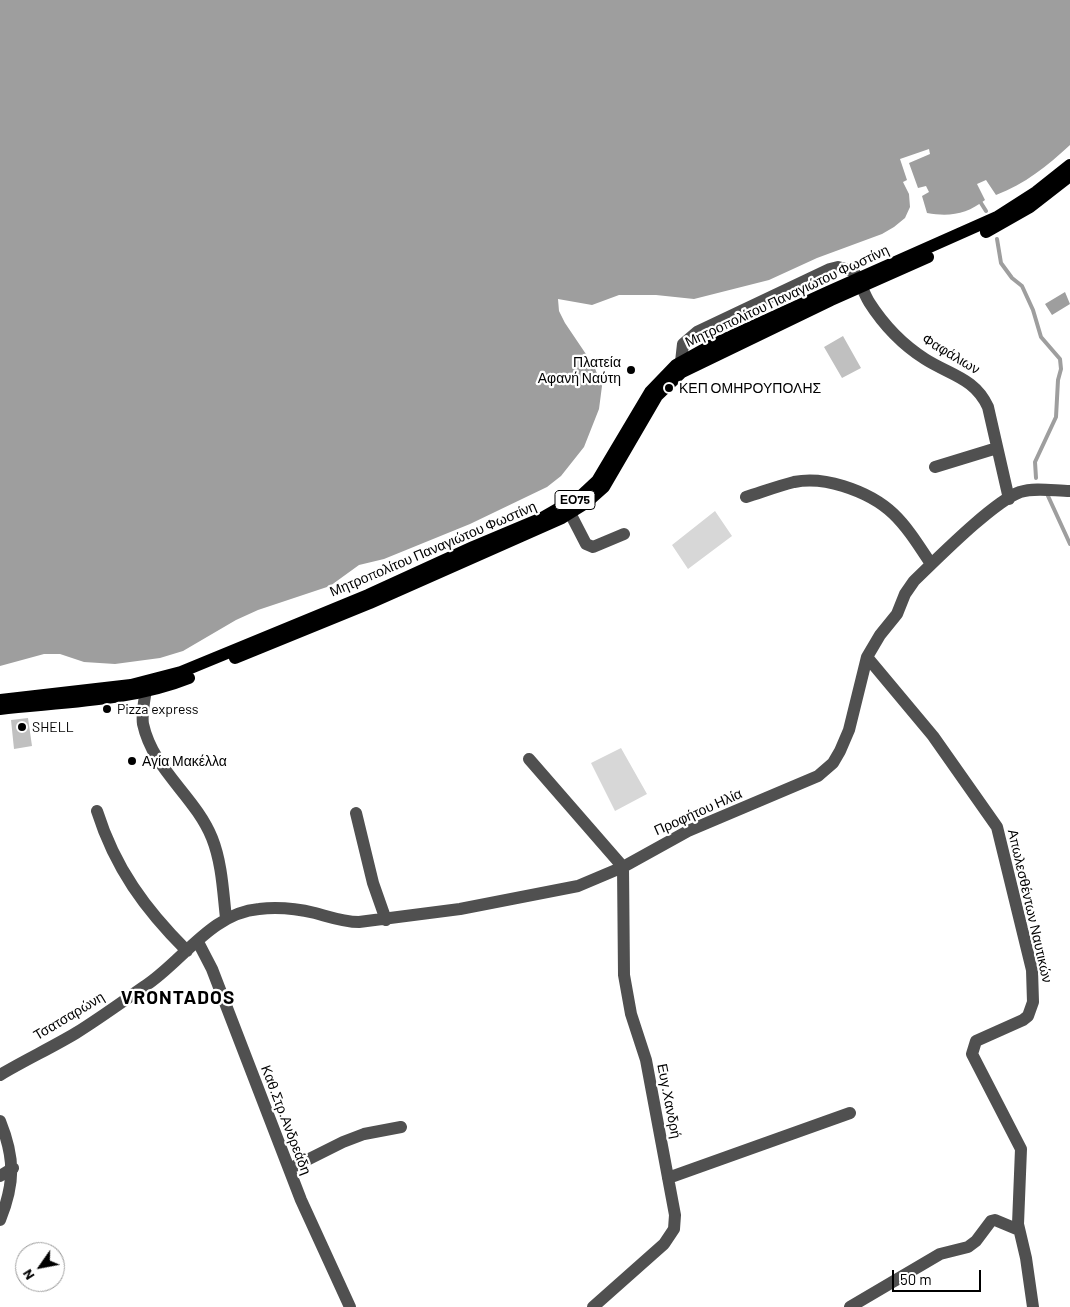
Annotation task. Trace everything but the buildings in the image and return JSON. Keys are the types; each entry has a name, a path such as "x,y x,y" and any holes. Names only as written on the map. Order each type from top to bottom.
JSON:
{"main road":[{"name":"Μητροπολίτου Παναγιώτου Φωστίνη","path":"0,708 182,681 370,603 546,526 570,513 604,487 657,396 682,372 714,354 860,282 997,217 1036,192 1070,165"},
{"name":"Μητροπολίτου Παναγιώτου Φωστίνη","path":"0,700 147,686 368,595 558,510 582,495 597,481 650,392 667,372 681,362 860,282 1002,224 1035,204 1070,176"}],"street":[{"path":"681,362 683,344 696,332 795,284 838,267 853,271 860,282"},
{"name":"Φαφάλιων","path":"860,282 869,302 901,340 924,358 977,388 988,407 1009,499"},
{"path":"935,467 997,448"},
{"path":"746,497 795,482 829,482 858,491 877,499 889,508 914,537 931,564"},
{"name":"Προφήτου Ηλία","path":"198,942 226,918 258,909 313,912 348,922 386,920 470,908 564,890 623,867 688,831 810,781 823,772 836,758 846,737 867,657 880,635 897,614 909,588 931,564 989,513 1020,492 1070,491"},
{"path":"570,513 586,544 593,547 624,534"},
{"name":"Απωλεσθέντων Ναυτικών","path":"867,657 933,736 998,827 1032,970 1034,1002 1028,1016 1023,1020 976,1041 972,1054 1020,1149 1019,1230 1026,1258 1033,1307"},
{"path":"147,686 143,722 149,741 159,763 200,817 212,839 221,879 226,918"},
{"path":"529,759 623,867"},
{"path":"97,811 112,852 131,885 156,921 187,951"},
{"path":"356,813 373,883 386,920"},
{"name":"Ευγ.Χανδρή","path":"593,1307 671,1236 674,1229 675,1215 646,1060 631,1014 624,975 623,867"},
{"name":"Τσατσαρώνη","path":"0,1075 76,1033 147,985 198,942"},
{"name":"Καθ.Στρ.Ανδρεάδη","path":"198,942 212,969 289,1169 350,1307"},
{"path":"668,1178 850,1113"},
{"path":"0,1121 12,1155 13,1168 8,1195 0,1220"},
{"path":"289,1169 343,1142 364,1134 401,1127"},
{"path":"0,1176 13,1168"},
{"path":"850,1307 940,1254 968,1247 976,1242 991,1221 995,1220 1019,1230"}],"shaded area":[{"path":"0,0 1070,0 1070,145 1035,174 1007,191 996,195 986,180 977,184 985,200 965,211 943,215 927,213 922,196 929,192 926,186 918,188 909,163 930,154 929,149 900,159 907,180 903,182 909,194 910,207 905,218 882,234 817,258 769,280 694,299 656,295 619,295 592,305 558,299 559,311 565,323 594,366 602,386 599,409 584,447 561,476 547,487 470,524 384,559 359,565 330,586 258,610 236,620 183,651 160,658 115,664 84,662 60,654 44,654 0,666"},
{"path":"1065,292 1070,304 1052,315 1045,304"},
{"path":"715,511 732,536 688,569 672,545"},
{"path":"621,748 647,794 615,811 591,763"}],"waterway":[{"path":"981,203 986,211"},
{"path":"997,239 1001,263 1012,278 1022,286 1033,310 1041,337 1060,359 1061,369 1058,380 1056,417 1035,462 1036,478"},
{"path":"1048,496 1070,544"}],"place":[{"name":"Πλατεία Αφανή Ναύτη","path":"631,370"},
{"name":"ΚΕΠ ΟΜΗΡΟΥΠΟΛΗΣ","path":"669,388"},
{"name":"Pizza express","path":"107,709"},
{"name":"SHELL","path":"22,727"},
{"name":"Αγία Μακέλλα","path":"132,761"}],"district":[{"name":"VRONTADOS","path":"178,998"}]}
